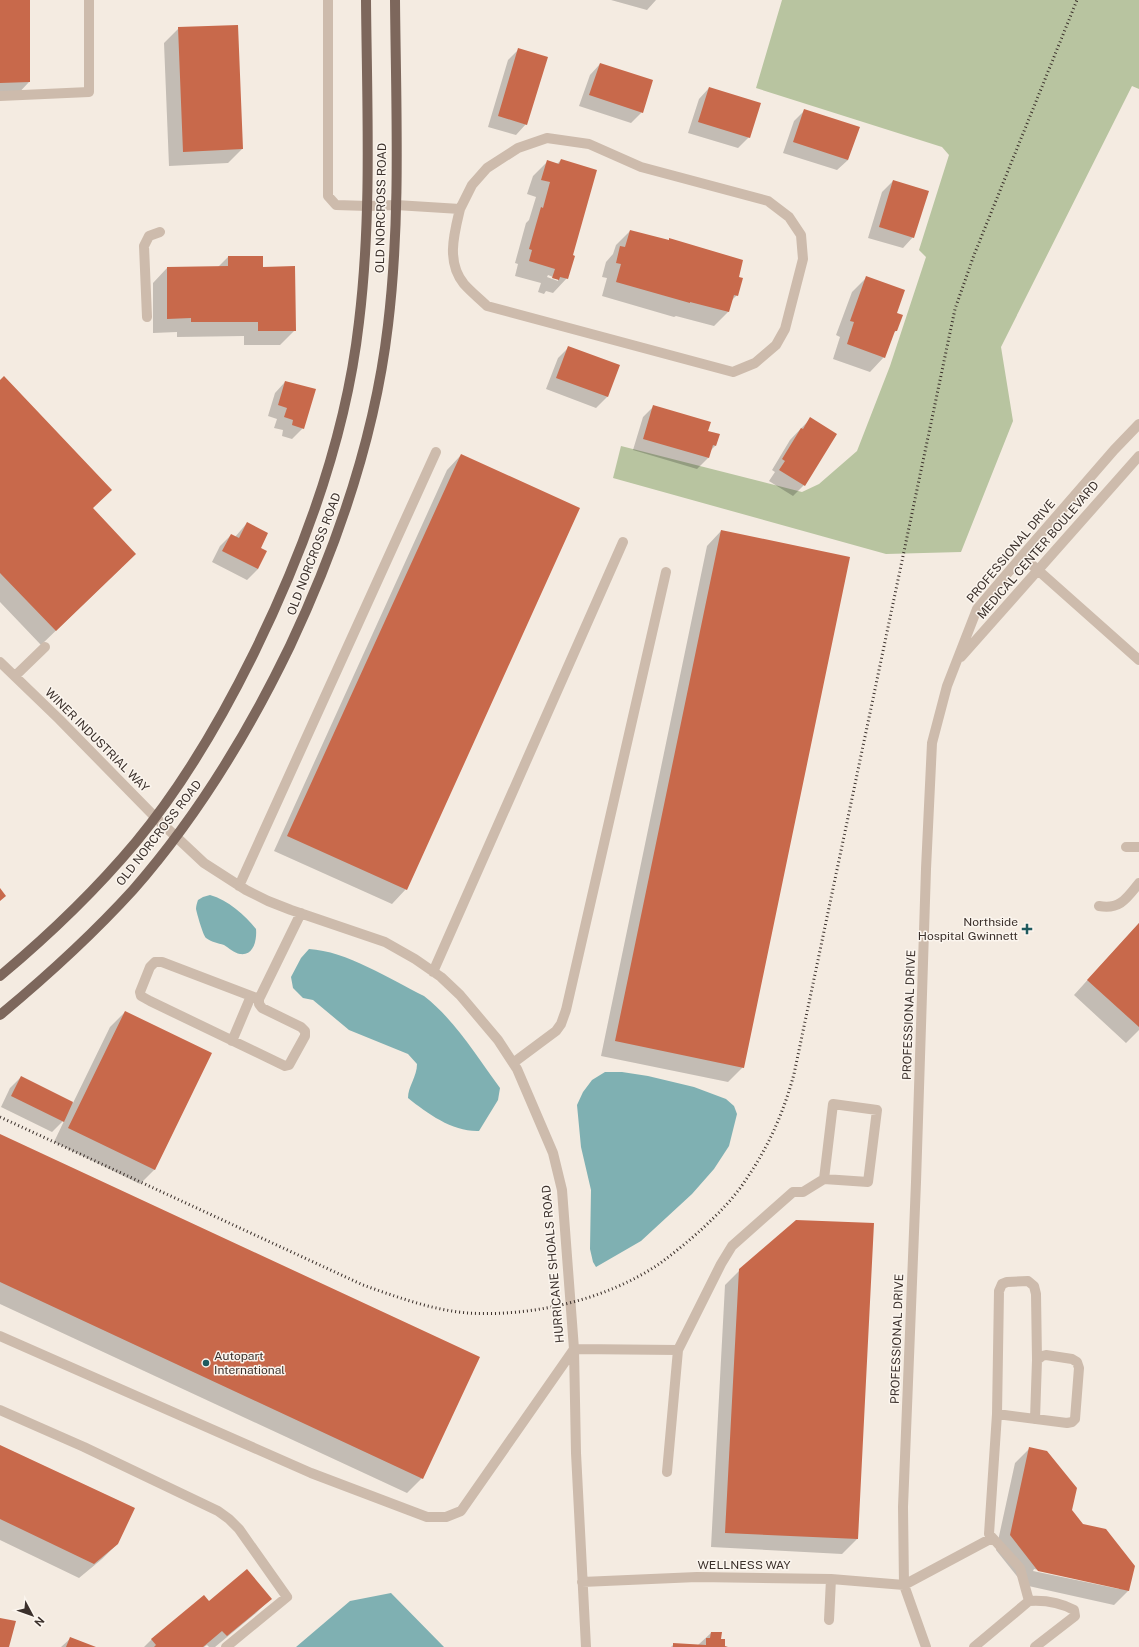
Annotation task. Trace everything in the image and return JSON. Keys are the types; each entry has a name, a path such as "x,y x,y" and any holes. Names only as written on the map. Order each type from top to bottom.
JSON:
{"main road":[{"name":"OLD NORCROSS ROAD","path":"0,976 56,928 102,881 155,817 195,760 215,730 229,703 271,618 306,537 329,466 347,396 359,324 366,251 368,206 366,0"},
{"name":"OLD NORCROSS ROAD","path":"0,1015 44,978 103,922 134,889 214,784 251,722 306,612 329,558 349,502 378,390 389,311 396,247 395,0"}],"street":[{"path":"0,96 89,92 89,0"},
{"path":"328,0 328,196 336,205 396,205 460,209"},
{"path":"547,138 589,144 641,167 768,200 789,217 801,235 803,259 785,329 776,345 755,363 733,372 487,306 463,283 454,264 452,245 460,209 472,185 487,168 518,148 547,138"},
{"path":"147,316 144,246 149,236 160,232"},
{"name":"PROFESSIONAL DRIVE","path":"926,1647 904,1585 903,1507 916,1182 926,869 932,743 943,700 977,609 1114,450 1139,424"},
{"path":"239,886 436,452"},
{"name":"MEDICAL CENTER BOULEVARD","path":"957,661 1139,456"},
{"path":"433,972 623,542"},
{"path":"1022,556 1139,660"},
{"path":"513,1062 556,1031 561,1024 566,1010 666,572"},
{"path":"15,676 45,647"},
{"name":"WINER INDUSTRIAL WAY","path":"1,664 59,719 175,837"},
{"name":"HURRICANE SHOALS ROAD","path":"175,837 204,863 239,886 268,901 301,914 384,942 415,959 460,995 498,1040 517,1069 553,1153 562,1190 574,1349 574,1398 586,1647"},
{"path":"1126,847 1139,847"},
{"path":"1099,906 1108,908 1124,902 1139,883"},
{"path":"232,1041 301,914"},
{"path":"155,962 162,962 255,997 262,1008 301,1027 305,1031 305,1036 289,1065 285,1066 232,1041 141,996 140,992 150,967 155,962"},
{"path":"667,1472 678,1350 721,1264 732,1246 793,1192 803,1192 824,1179 868,1182 877,1110 833,1104 824,1179"},
{"path":"1029,1601 1020,1568 989,1534 997,1414 999,1290 1002,1284 1007,1282 1028,1281 1034,1286 1036,1294 1037,1360 1035,1419"},
{"path":"0,1336 311,1473 427,1517 446,1517 461,1511 574,1349 678,1350"},
{"path":"997,1414 1067,1423 1072,1422 1075,1419 1079,1368 1077,1362 1072,1359 1046,1355 1037,1360"},
{"path":"0,1410 84,1447 218,1511 239,1529 287,1596 226,1647"},
{"path":"904,1585 992,1538"},
{"name":"WELLNESS WAY","path":"582,1582 697,1577 831,1579 904,1585"},
{"path":"829,1620 831,1579"},
{"path":"974,1647 1029,1601 1042,1600 1074,1610 1075,1616 1035,1647"}],"green space":[{"path":"782,0 1139,0 1139,89 1132,86 1001,347 1013,421 961,552 886,554 613,478 621,446 802,492 819,484 857,451 890,366 926,257 919,250 949,155 942,147 756,88"}],"water":[{"path":"210,895 230,904 247,918 256,929 254,946 249,952 240,954 224,945 206,938 200,924 196,908 198,900"},
{"path":"309,949 338,955 368,967 424,996 446,1016 465,1039 500,1088 498,1100 479,1131 460,1129 441,1121 408,1098 409,1089 416,1073 417,1064 408,1054 349,1030 313,1000 303,998 293,988 291,977 301,958"},
{"path":"605,1072 622,1072 648,1076 694,1087 726,1099 734,1106 737,1114 729,1146 714,1169 692,1194 641,1241 596,1267 593,1262 590,1249 591,1190 581,1147 577,1105 583,1092 592,1080"},
{"path":"391,1593 444,1647 296,1647 350,1601"}],"building":[{"path":"0,0 30,0 30,82 0,83"},
{"path":"238,25 243,149 183,152 178,27"},
{"path":"518,48 548,57 527,125 498,116"},
{"path":"600,63 653,80 643,113 589,95"},
{"path":"709,87 761,103 750,138 698,122"},
{"path":"804,109 860,127 848,160 793,142"},
{"path":"561,159 597,170 573,255 575,256 568,279 560,277 559,280 552,278 555,269 529,261 532,250 529,249 550,182 541,180 547,160 559,164"},
{"path":"893,180 929,191 914,238 879,227"},
{"path":"630,230 669,240 669,238 743,260 739,277 743,278 738,296 734,295 729,312 690,303 616,282 621,264 616,263 620,246 625,247"},
{"path":"228,256 263,256 263,267 295,266 296,331 258,331 258,322 191,322 191,318 167,319 167,267 228,266"},
{"path":"866,276 905,290 897,313 903,315 897,331 895,331 885,358 847,344 854,322 850,321"},
{"path":"568,346 620,365 608,397 556,378"},
{"path":"4,376 112,490 93,508 136,554 56,631 0,573 0,380"},
{"path":"285,381 316,389 304,429 292,425 293,420 284,417 287,408 278,405"},
{"path":"653,405 711,422 708,431 720,434 716,446 713,445 709,458 643,439"},
{"path":"810,417 837,434 805,486 779,470 785,461 782,459 801,428 803,429"},
{"path":"461,454 580,508 407,890 287,836"},
{"path":"247,522 268,533 261,548 267,551 258,569 222,551 231,534 239,538"},
{"path":"721,530 850,557 744,1068 615,1041"},
{"path":"0,888 6,896 0,901"},
{"path":"1139,923 1139,1027 1087,980"},
{"path":"125,1011 212,1053 155,1170 68,1128"},
{"path":"21,1076 73,1102 64,1122 11,1096"},
{"path":"0,1134 480,1357 423,1479 0,1282"},
{"path":"796,1220 874,1223 858,1539 725,1533 739,1269"},
{"path":"0,1445 135,1508 118,1544 94,1564 0,1519"},
{"path":"1029,1447 1047,1451 1077,1488 1072,1510 1083,1524 1106,1529 1135,1566 1129,1591 1038,1571 1010,1535"},
{"path":"247,1569 272,1599 227,1636 222,1631 203,1647 154,1647 156,1645 151,1639 204,1595 209,1601"},
{"path":"0,1618 16,1621 9,1647 0,1647"},
{"path":"711,1632 722,1632 721,1639 725,1639 725,1646 728,1647 673,1647 673,1643 706,1645 706,1638 710,1638"},
{"path":"70,1637 96,1647 66,1647"}],"railway":[{"path":"0,1117 363,1285 441,1309 468,1313 492,1314 542,1309 567,1304 616,1287 638,1277 659,1264 692,1238 721,1211 755,1166 781,1115 790,1088 955,309 974,255 1077,0"}],"place":[{"name":"Northside Hospital Gwinnett","path":"1027,929"},
{"name":"Autopart International","path":"206,1363"}]}
